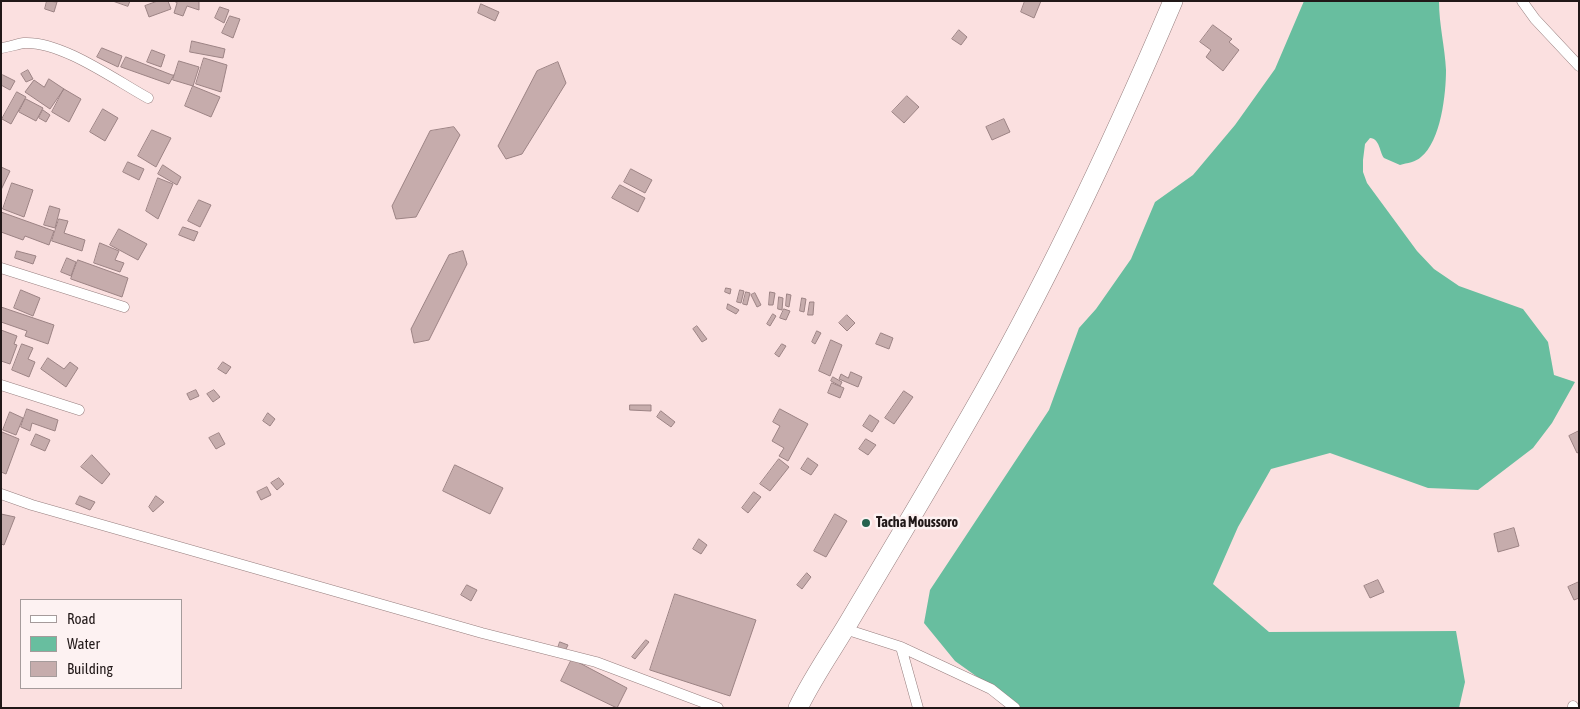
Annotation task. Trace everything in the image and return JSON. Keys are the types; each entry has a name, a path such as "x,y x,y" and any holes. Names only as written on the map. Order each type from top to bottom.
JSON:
{"highway":[{"path":"798,708 813,678 845,629 914,514 1019,329 1075,218 1173,1"},
{"path":"785,708 813,678"}],"street":[{"path":"1522,1 1535,19 1579,66"},
{"path":"1,48 23,43 51,46 67,52 148,98"},
{"path":"1,268 124,307"},
{"path":"1,385 79,410"},
{"path":"1,494 32,505 482,633 596,662 718,708"},
{"path":"845,629 901,647 991,688 1015,708"},
{"path":"901,647 918,708"}],"water":[{"path":"1304,1 1439,1 1446,80 1438,129 1428,150 1419,159 1400,165 1384,158 1378,143 1370,138 1365,144 1363,172 1367,183 1417,251 1434,269 1459,286 1523,309 1548,342 1554,375 1575,382 1552,423 1533,448 1478,490 1428,488 1330,453 1271,469 1238,527 1213,584 1269,632 1456,631 1465,682 1459,708 1016,708 997,691 955,661 924,623 930,590 1049,410 1079,328 1096,309 1131,259 1155,202 1193,175 1235,125 1275,69"}],"building":[{"path":"47,1 57,2 54,12 45,9"},
{"path":"113,1 130,1 128,6"},
{"path":"158,1 168,1 171,9 149,17 145,6"},
{"path":"174,1 199,1 199,10 187,6 183,16 174,13 177,3"},
{"path":"1025,1 1041,1 1034,18 1021,12"},
{"path":"481,4 499,12 495,21 478,13"},
{"path":"220,7 229,10 224,23 215,18"},
{"path":"230,16 240,19 233,38 222,33"},
{"path":"1213,25 1232,39 1229,42 1239,50 1223,71 1206,57 1211,50 1200,42"},
{"path":"959,30 967,37 961,45 952,39"},
{"path":"192,41 225,49 223,58 190,52"},
{"path":"102,48 122,56 118,67 97,57"},
{"path":"152,50 165,55 161,67 147,62"},
{"path":"126,57 174,75 169,84 121,67"},
{"path":"204,58 227,65 221,92 196,84"},
{"path":"179,61 199,67 193,86 173,80"},
{"path":"558,62 566,83 522,154 506,159 498,146 537,71"},
{"path":"28,70 33,79 26,82 21,74"},
{"path":"3,75 15,81 10,90 1,85 1,76"},
{"path":"49,79 64,89 50,109 25,92 34,80 44,87"},
{"path":"193,86 220,97 211,117 185,106"},
{"path":"64,89 81,99 69,122 52,112"},
{"path":"17,92 26,97 11,124 2,119"},
{"path":"907,96 919,107 904,123 892,112"},
{"path":"26,99 43,108 36,121 19,112"},
{"path":"103,109 118,118 105,141 90,132"},
{"path":"43,110 50,115 46,122 39,118"},
{"path":"1004,119 1010,132 992,140 986,127"},
{"path":"454,127 460,135 416,217 396,219 392,206 430,131"},
{"path":"152,130 171,138 156,167 138,156"},
{"path":"128,162 144,169 139,180 123,172"},
{"path":"163,165 181,177 177,185 158,174"},
{"path":"1,167 10,171 1,190"},
{"path":"631,169 652,180 645,193 624,182"},
{"path":"158,178 173,184 158,219 146,211"},
{"path":"12,183 33,190 24,217 3,209"},
{"path":"620,185 645,198 638,212 612,198"},
{"path":"199,200 211,205 200,227 188,221"},
{"path":"50,206 60,209 55,228 44,225"},
{"path":"1,212 54,231 49,245 25,236 23,240 1,232"},
{"path":"59,219 68,221 64,233 85,240 82,251 52,241"},
{"path":"183,227 198,232 194,241 179,235"},
{"path":"119,229 147,244 138,260 110,245"},
{"path":"100,243 119,251 115,260 124,263 120,272 94,263"},
{"path":"17,251 36,256 33,264 15,258"},
{"path":"463,251 467,264 429,340 414,343 411,329 449,255"},
{"path":"67,258 76,262 71,276 61,272"},
{"path":"78,260 128,278 122,297 71,279"},
{"path":"726,288 731,289 730,294 725,292"},
{"path":"21,290 40,298 33,316 14,308"},
{"path":"740,290 744,291 741,303 737,302"},
{"path":"746,292 750,293 747,305 743,304"},
{"path":"770,292 775,293 773,305 769,305"},
{"path":"755,293 761,305 757,307 751,295"},
{"path":"787,294 791,295 789,307 786,306"},
{"path":"779,297 783,298 782,310 778,309"},
{"path":"802,298 806,299 804,312 800,311"},
{"path":"810,302 814,302 813,315 808,315"},
{"path":"728,304 739,310 736,314 727,309"},
{"path":"1,307 54,325 48,344 25,336 27,331 1,322"},
{"path":"784,309 790,311 786,320 780,318"},
{"path":"773,314 776,316 770,326 767,324"},
{"path":"847,315 855,323 847,331 839,323"},
{"path":"697,326 707,339 702,342 693,329"},
{"path":"1,330 17,336 14,344 17,345 10,364 1,361"},
{"path":"817,331 821,333 815,344 812,342"},
{"path":"881,333 893,338 889,349 876,344"},
{"path":"831,340 842,345 830,376 819,371"},
{"path":"22,344 33,348 28,359 35,362 29,377 12,370"},
{"path":"782,344 786,346 779,357 775,354"},
{"path":"48,358 64,369 70,362 78,368 66,387 41,369"},
{"path":"223,362 231,367 226,374 218,369"},
{"path":"851,372 862,377 858,387 839,379 841,374 848,378"},
{"path":"833,377 842,382 840,386 831,381"},
{"path":"832,383 844,388 840,398 828,393"},
{"path":"196,390 199,396 190,400 187,394"},
{"path":"214,390 220,397 213,402 207,394"},
{"path":"904,391 913,397 894,424 885,418"},
{"path":"630,405 651,405 651,411 630,410"},
{"path":"27,409 58,420 55,431 32,423 30,431 21,427"},
{"path":"780,409 808,424 788,461 779,456 784,448 772,441 780,426 773,422"},
{"path":"661,411 675,422 671,427 657,417"},
{"path":"10,412 23,418 16,435 3,430"},
{"path":"268,413 275,419 270,426 263,421"},
{"path":"870,415 879,421 872,432 863,426"},
{"path":"1579,431 1579,452 1577,453 1569,436"},
{"path":"2,432 19,439 6,474 1,472"},
{"path":"219,433 225,444 216,449 209,438"},
{"path":"36,434 50,440 45,451 31,445"},
{"path":"866,439 876,445 868,455 859,449"},
{"path":"92,455 110,474 102,484 81,467"},
{"path":"808,458 818,465 811,475 801,469"},
{"path":"779,459 789,467 770,491 760,484"},
{"path":"455,465 503,488 490,514 443,491"},
{"path":"279,478 284,484 277,490 271,483"},
{"path":"267,487 271,495 261,500 257,492"},
{"path":"754,492 761,497 748,513 742,508"},
{"path":"80,496 95,502 90,510 76,504"},
{"path":"156,496 164,502 153,512 149,507"},
{"path":"1,514 15,517 4,545 1,544"},
{"path":"835,514 847,521 826,557 814,551"},
{"path":"1514,528 1519,546 1498,552 1494,534"},
{"path":"699,539 707,545 701,554 693,549"},
{"path":"807,573 811,577 802,589 797,585"},
{"path":"1378,580 1384,592 1370,598 1364,586"},
{"path":"1579,582 1579,598 1574,600 1568,587"},
{"path":"467,585 477,590 471,601 461,595"},
{"path":"675,594 756,620 730,696 650,670"},
{"path":"646,640 649,642 635,659 632,657"},
{"path":"560,642 568,645 565,651 558,648"},
{"path":"572,659 627,688 617,708 561,681"}],"place":[{"name":"Tacha Moussoro","path":"866,523"}]}
